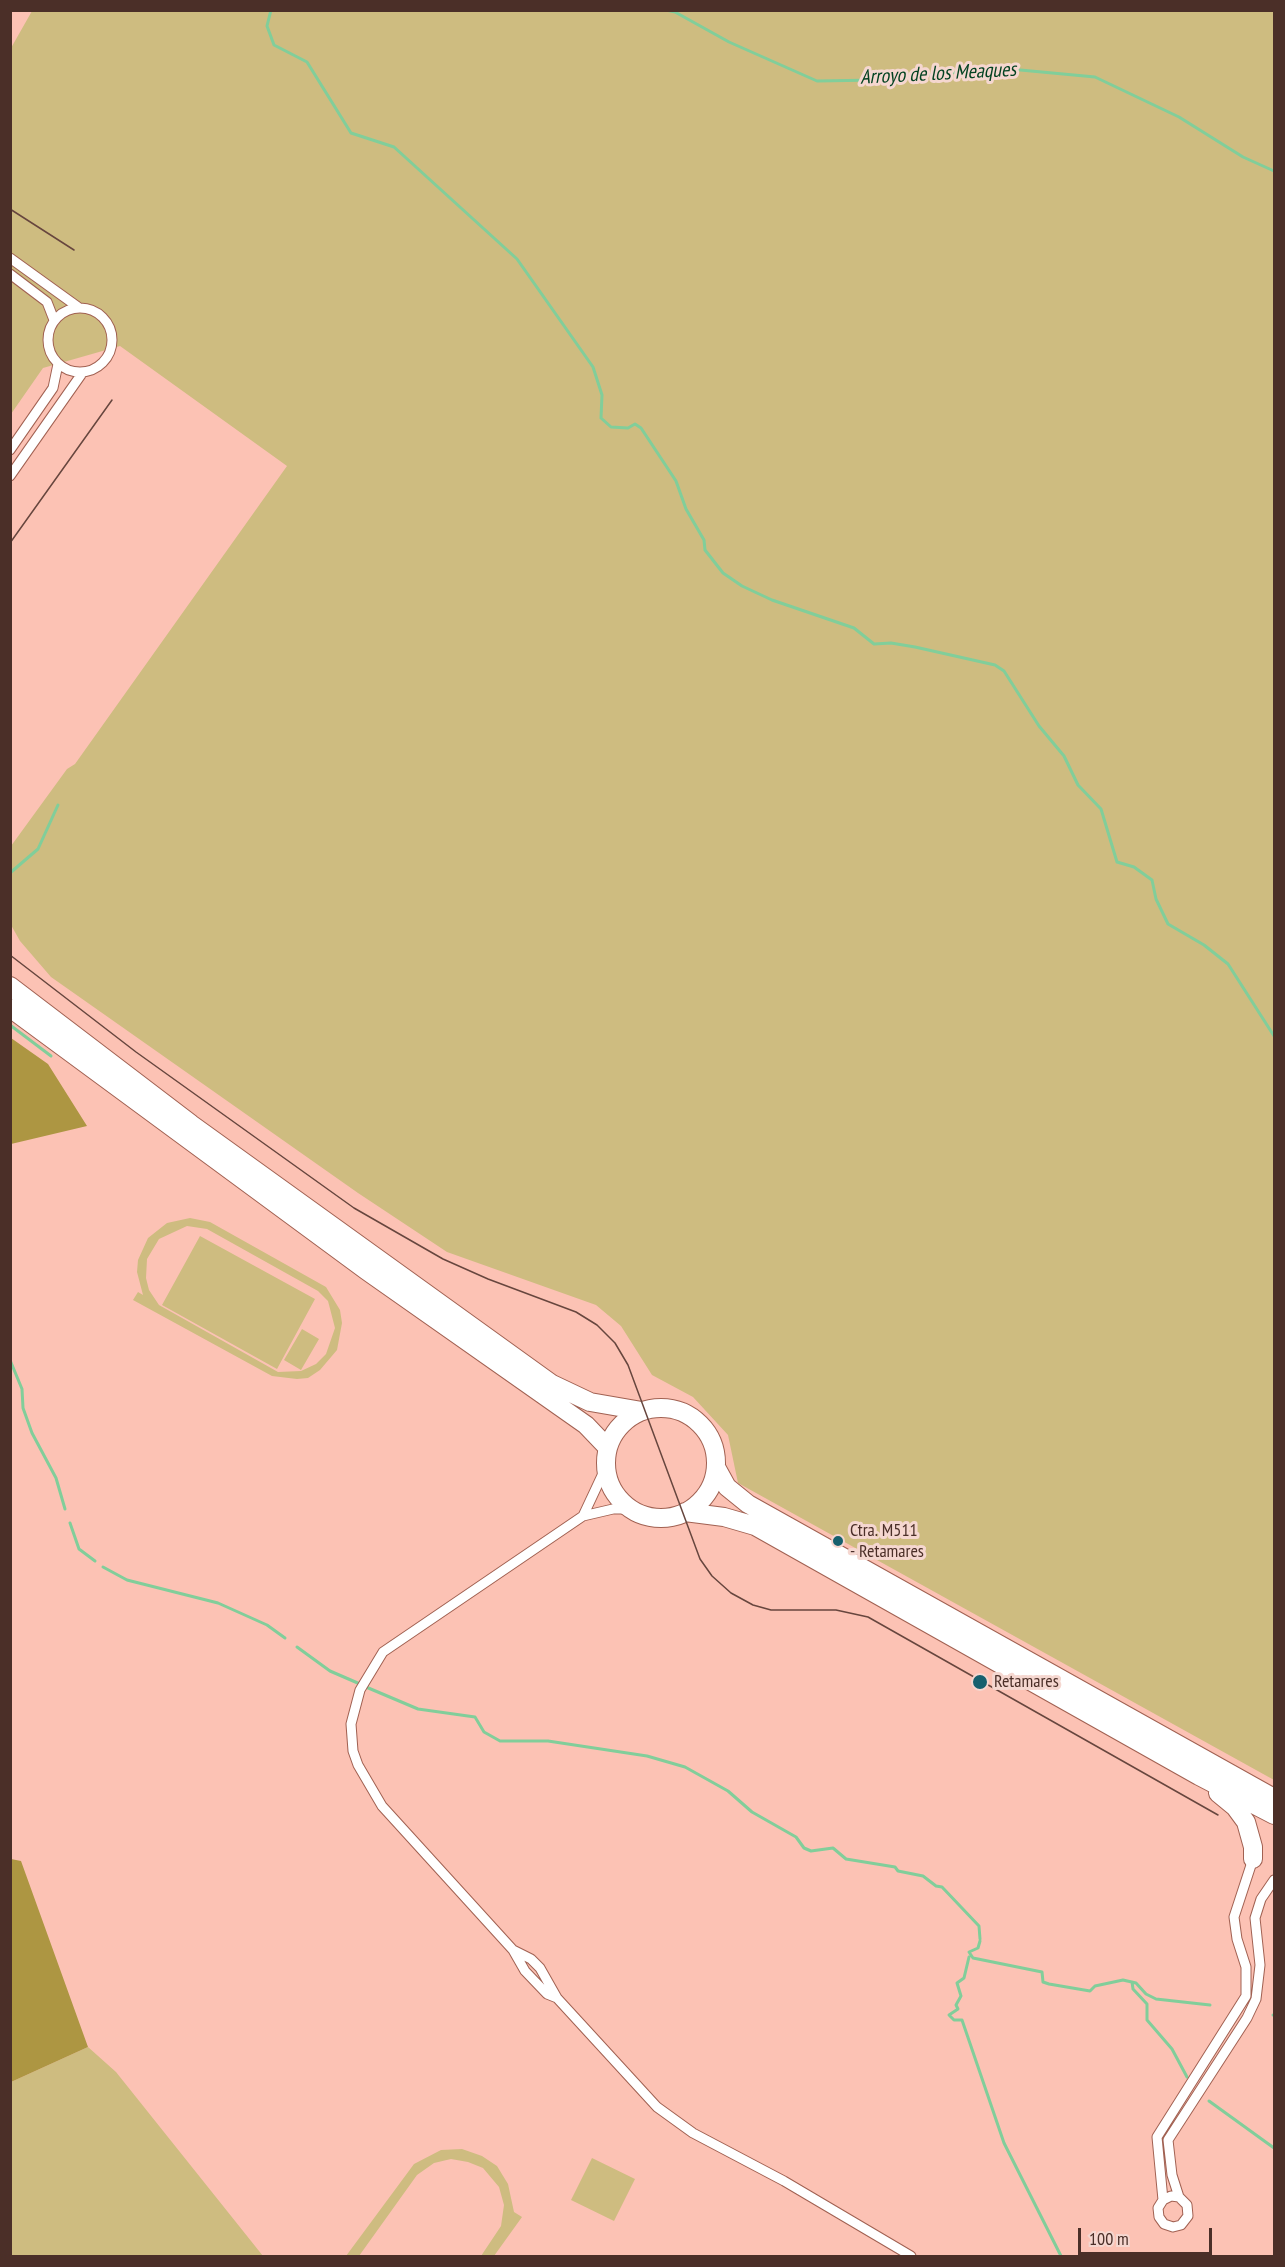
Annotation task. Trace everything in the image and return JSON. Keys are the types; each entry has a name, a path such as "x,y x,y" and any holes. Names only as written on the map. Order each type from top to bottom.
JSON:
{"highway":[{"path":"13,992 65,1050"},
{"path":"13,992 191,1125 552,1384 590,1402 642,1411 669,1408 694,1419 711,1440 716,1467 727,1487 748,1504 1275,1798"},
{"path":"10,1015 65,1050 367,1271 586,1425 608,1448"},
{"path":"642,1411 620,1425 608,1448 606,1467 614,1491 632,1509 658,1518 686,1512 723,1516 755,1526 1199,1776 1275,1815"},
{"path":"686,1512 707,1494 716,1467"},
{"path":"1199,1776 1205,1785 1235,1807 1246,1822 1253,1847 1253,1859"}],"street":[{"path":"10,258 78,307 98,313 105,320 112,338 111,348 101,364 83,372 10,476"},
{"path":"10,274 47,303 54,320"},
{"path":"78,307 61,313 54,320 47,338 48,347 58,364 66,369 83,372"},
{"path":"10,450 53,388 58,364"},
{"path":"583,1516 606,1467"},
{"path":"632,1509 613,1509 583,1516 400,1638 383,1652 360,1690 351,1724 353,1751 367,1784 382,1806 513,1950 531,1959 540,1968 557,1998 657,2107 693,2133 784,2181 911,2256"},
{"path":"1163,2200 1157,2137 1246,1996 1246,1967 1237,1939 1234,1917 1253,1859"},
{"path":"1179,2198 1172,2175 1168,2140 1247,2018 1256,1999 1260,1965 1255,1918 1261,1899 1275,1880"},
{"path":"1157,2137 1168,2140"},
{"path":"1171,2196 1179,2198 1187,2205 1188,2216 1182,2225 1173,2227 1164,2224 1159,2217 1158,2208 1163,2200 1171,2196"}],"shaded area":[{"path":"32,11 1274,11 1274,1780 738,1483 728,1435 693,1397 652,1375 621,1326 596,1305 447,1252 358,1193 51,977 20,941 11,925 11,846 67,769 75,764 287,466 120,346 43,368 11,414 11,48"},
{"path":"11,1038 48,1064 87,1126 11,1144"},
{"path":"190,1218 210,1222 326,1287 340,1310 342,1323 337,1350 320,1370 308,1378 272,1376 133,1300 138,1292 143,1295 137,1272 138,1260 148,1238 167,1223","holes":["187,1226 207,1229 318,1291 328,1301 335,1328 326,1354 316,1364 301,1371 278,1372 159,1305 149,1290 146,1278 147,1259 159,1239"]},
{"path":"200,1236 315,1299 277,1369 162,1305"},
{"path":"302,1329 319,1339 301,1370 284,1360"},
{"path":"11,1859 21,1861 88,2047 11,2082"},
{"path":"88,2047 116,2072 263,2256 11,2256 11,2082"},
{"path":"462,2149 482,2156 497,2166 508,2184 514,2212 522,2217 494,2256 481,2256 501,2226 504,2205 499,2187 483,2168 451,2159 434,2163 417,2175 359,2256 346,2256 414,2164 441,2150"},
{"path":"592,2158 635,2179 614,2221 571,2200"}],"waterway":[{"path":"271,10 267,26 274,45 307,62 351,133 394,147 517,259 593,367 602,395 601,418 611,427 628,428 635,424 641,428 676,481 686,509 704,540 705,550 723,573 742,586 772,600 854,628 874,644 891,643 915,647 995,665 1004,671 1039,726 1064,756 1078,785 1101,809 1117,862 1134,867 1152,880 1156,899 1168,924 1204,945 1228,964 1274,1036"},
{"name":"Arroyo de los Meaques","path":"666,10 675,12 729,42 817,81 877,80 999,68 1095,77 1179,117 1243,157 1274,171"},
{"path":"10,873 38,849 58,805"},
{"path":"10,1025 51,1056"},
{"path":"10,1360 22,1389 23,1408 32,1433 56,1478 65,1509"},
{"path":"70,1523 79,1549 95,1561"},
{"path":"103,1567 127,1580 218,1603 267,1625 285,1638"},
{"path":"297,1647 330,1671 360,1684"},
{"path":"366,1687 418,1709 475,1717 484,1732 500,1741 548,1741 647,1756 685,1767 728,1791 752,1812 796,1837 804,1848 811,1851 833,1848 846,1859 895,1867 898,1871 923,1876 936,1886 942,1887 979,1926 980,1939"},
{"path":"980,1941 978,1948 969,1952 973,1958 1042,1972 1043,1982 1049,1984 1090,1991 1095,1986 1123,1980 1136,1983 1146,1994 1156,1999 1210,2005"},
{"path":"969,1957 964,1978 957,1983 961,1996 956,2005 958,2009 949,2015 954,2020 962,2020 1004,2143 1061,2256"},
{"path":"1132,1982 1133,1989 1147,2004 1147,2020 1172,2049 1187,2077"},
{"path":"1209,2101 1274,2148"}],"tram line":[{"path":"10,209 74,250"},
{"path":"10,543 112,400"},
{"path":"10,955 136,1052 354,1208 443,1259 488,1279 576,1312 597,1325 615,1343 628,1365 700,1559 712,1576 731,1593 753,1605 771,1610 836,1610 868,1617 1218,1815"}],"place":[{"name":"Ctra. M511 - Retamares","path":"838,1541"},
{"name":"Retamares","path":"980,1682"}]}
